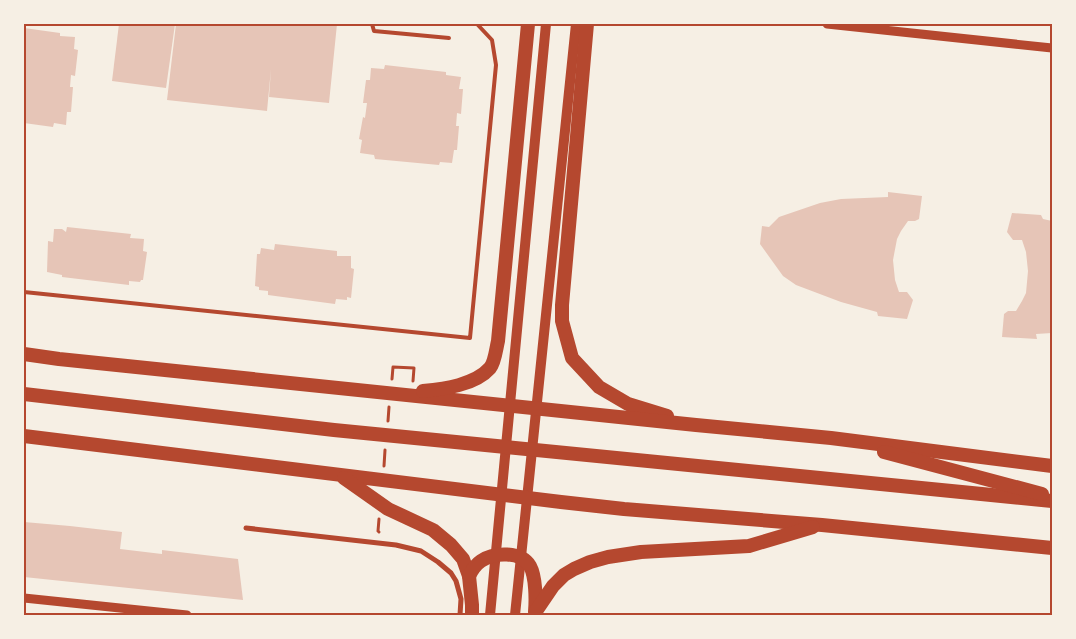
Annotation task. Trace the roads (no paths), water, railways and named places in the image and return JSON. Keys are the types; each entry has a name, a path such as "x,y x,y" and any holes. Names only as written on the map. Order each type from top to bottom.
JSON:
{"highway":[{"path":"393,394 444,389 477,379 491,366 498,341 528,24"},
{"path":"585,24 562,305 562,321 572,358 599,387 628,404 696,425"},
{"path":"24,354 393,394 831,438 1052,466"},
{"path":"24,360 59,359"},
{"path":"24,394 334,430 1052,501"},
{"path":"24,436 624,509 822,525 1052,548"},
{"path":"831,438 1052,496"},
{"path":"341,476 388,509 433,530 451,545 463,559 469,576 472,615"},
{"path":"535,613 553,586 564,575 590,562 608,557 642,552 748,546 822,525"},
{"path":"469,576 474,568 483,560 496,555 511,554 524,560 530,567 534,581 535,613"}],"main road":[{"path":"490,615 546,24"},
{"path":"515,615 585,24"}],"street":[{"path":"826,24 1052,48"},
{"path":"246,528 396,545 421,551 451,572 461,598 460,615"},
{"path":"24,598 187,615"}],"lane":[{"path":"372,24 374,31 449,38"},
{"path":"24,292 470,338 496,65 492,40 476,24"}]}
